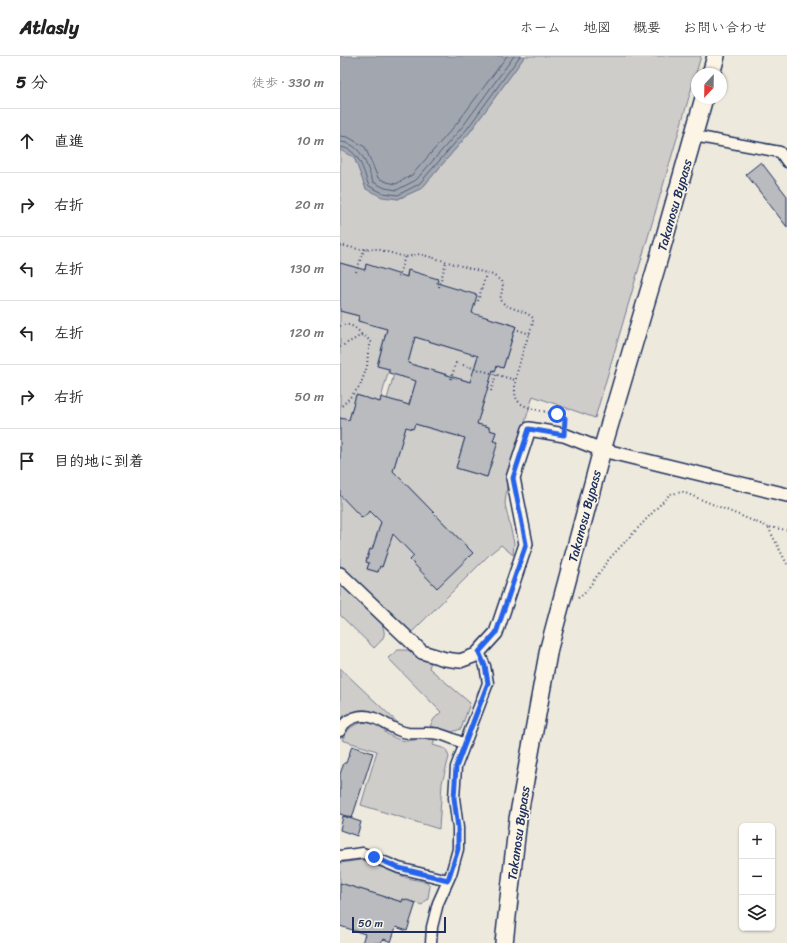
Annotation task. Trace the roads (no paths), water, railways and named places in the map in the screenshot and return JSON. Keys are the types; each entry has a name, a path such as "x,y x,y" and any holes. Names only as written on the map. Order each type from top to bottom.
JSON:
{"highway":[{"path":"713,68 716,56"},
{"name":"Takanosu Bypass","path":"504,943 518,819 549,648 602,450 702,104"}],"street":[{"path":"694,136 780,152 787,162"},
{"path":"340,574 422,652 445,659 460,661 476,655 496,633 526,544 513,478 529,429 564,435 602,450 787,495"},
{"path":"431,943 432,927 438,903 448,880 458,849 458,828 454,798 456,767 488,683 485,666 479,652"},
{"path":"340,731 342,726 352,718 363,716 374,718 399,731 408,733 439,734 465,744"},
{"path":"340,856 363,853 399,868 448,880"}],"water":[{"path":"340,56 525,56 470,132 422,188 398,199 382,197 366,189 354,157 340,150"}]}
